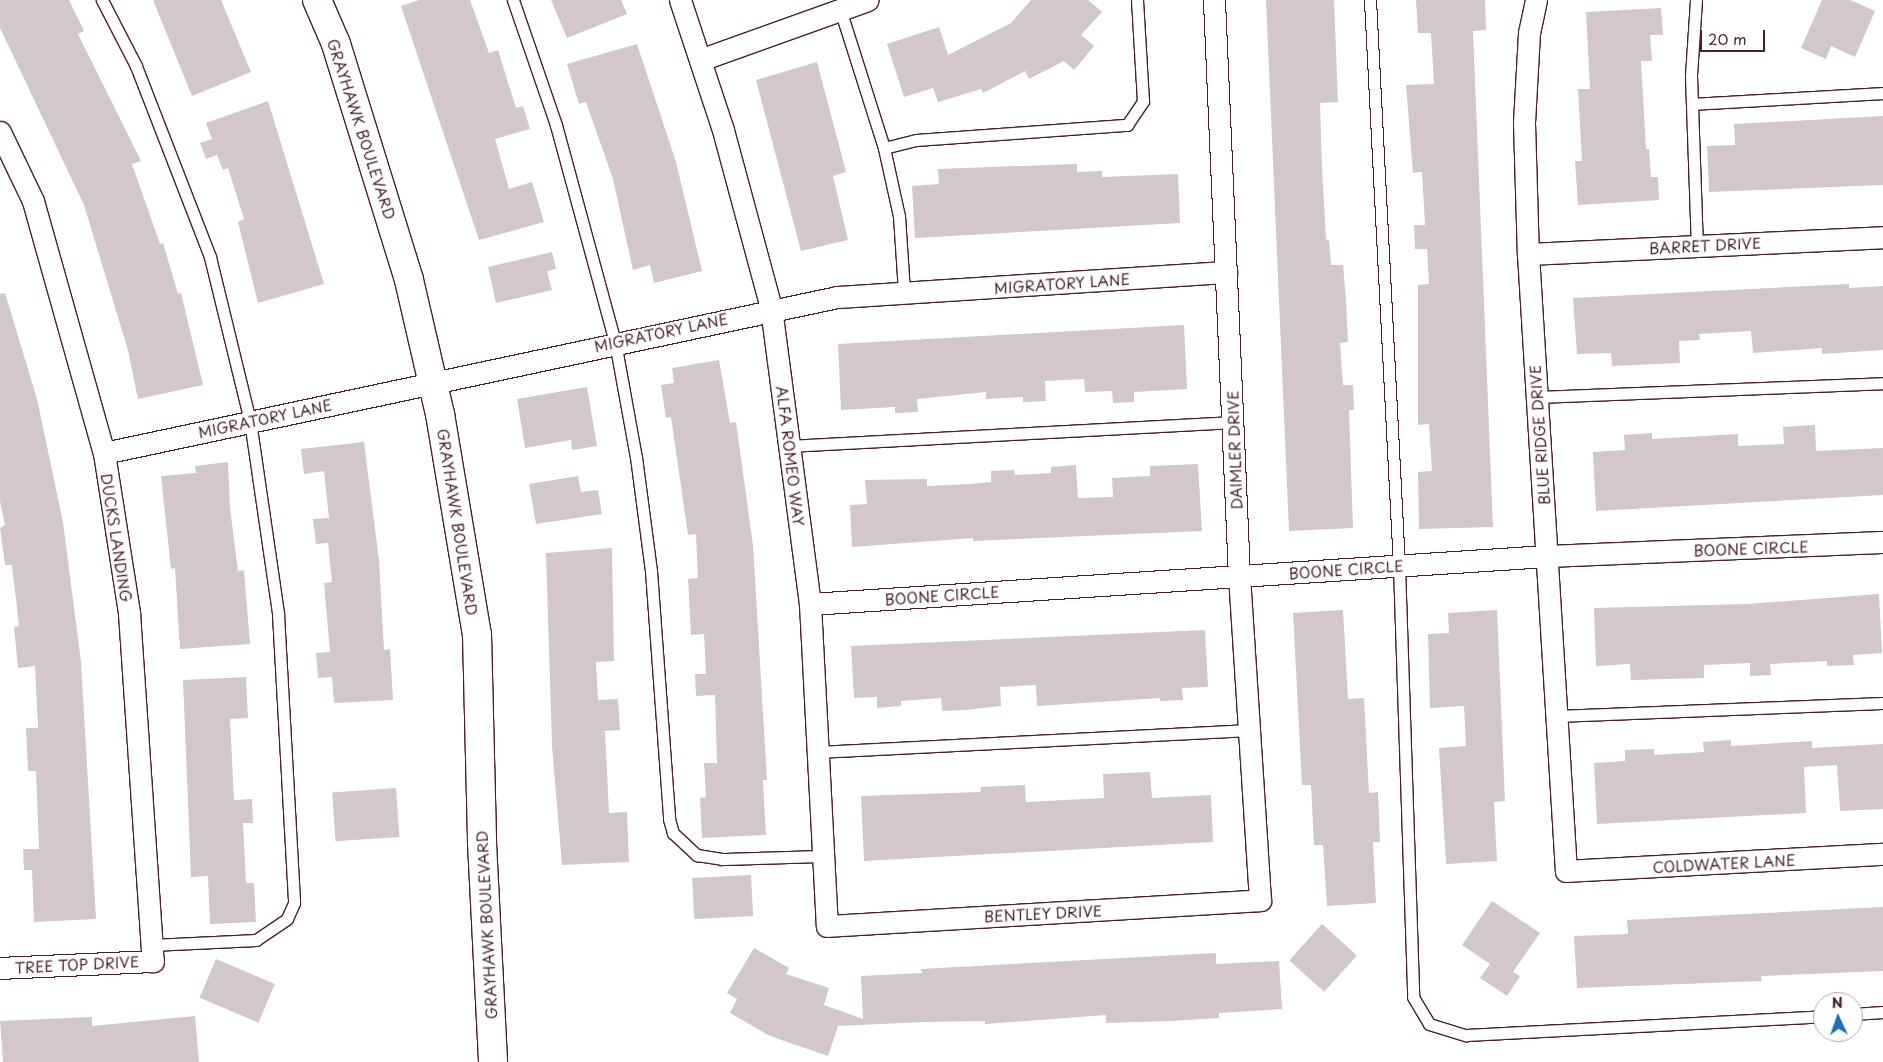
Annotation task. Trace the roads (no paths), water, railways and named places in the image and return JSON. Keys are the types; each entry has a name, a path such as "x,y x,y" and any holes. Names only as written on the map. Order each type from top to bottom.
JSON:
{"street":[{"name":"GRAYHAWK BOULEVARD","path":"317,0 336,44 378,174 432,382 477,634 482,843 492,1062"},
{"name":"ALFA ROMEO WAY","path":"680,0 700,60 771,308 810,604 827,926"},
{"path":"700,60 839,5 868,0"},
{"name":"DAIMLER DRIVE","path":"1214,0 1239,576 1260,900"},
{"name":"BLUE RIDGE DRIVE","path":"1536,0 1529,33 1524,123 1528,254 1566,871"},
{"name":"DUCKS LANDING","path":"0,132 33,201 104,453 129,613 153,953"},
{"name":"BARRET DRIVE","path":"1528,254 1883,237"},
{"name":"MIGRATORY LANE","path":"104,453 771,308 837,297 1226,272"},
{"name":"BOONE CIRCLE","path":"810,604 1546,556 1883,542"},
{"name":"COLDWATER LANE","path":"1566,871 1883,854"},
{"name":"BENTLEY DRIVE","path":"827,926 1260,900"},
{"name":"TREE TOP DRIVE","path":"0,968 153,953"}],"lane":[{"path":"102,0 136,66 210,257 250,421 278,614 294,903 287,919 256,940 153,953"},
{"path":"513,0 556,125 615,342 636,457 651,571 668,812 673,833 697,855 714,858 823,856"},
{"path":"884,148 916,140 1127,125 1143,101 1137,0"},
{"path":"1370,0 1399,566 1413,998 1429,1024 1466,1035 1813,1017"},
{"path":"1696,0 1692,104 1697,246"},
{"path":"839,5 884,148 899,216 904,292"},
{"path":"1692,104 1883,93"},
{"path":"1536,397 1883,383"},
{"path":"790,446 1233,422"},
{"path":"1556,716 1883,703"},
{"path":"818,752 1249,730"},
{"path":"1863,1013 1883,1012"}]}
